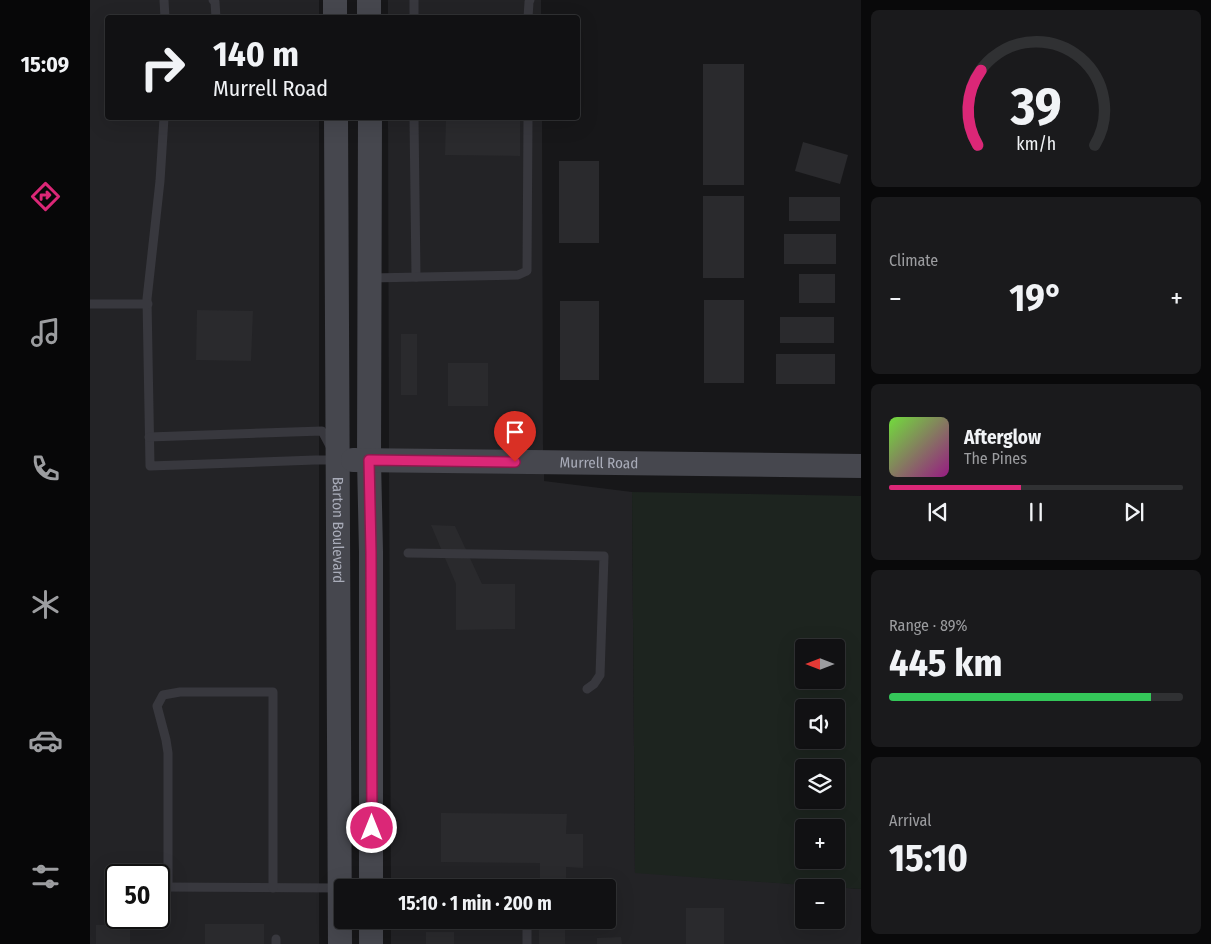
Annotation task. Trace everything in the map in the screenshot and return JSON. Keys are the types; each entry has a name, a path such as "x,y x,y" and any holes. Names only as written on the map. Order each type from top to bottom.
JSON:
{"main road":[{"path":"335,0 335,15"},
{"path":"369,0 369,15"},
{"name":"Barton Boulevard","path":"336,120 340,879"},
{"name":"Barton Boulevard","path":"370,120 371,879"},
{"name":"Murrell Road","path":"338,460 861,466"},
{"path":"339,703 351,790 357,804 372,809"},
{"name":"Barton Boulevard","path":"340,929 340,944"},
{"path":"371,929 371,944"}],"lane":[{"path":"164,0 164,15"},
{"path":"213,0 215,2 216,15"},
{"path":"414,0 414,15"},
{"path":"528,15 530,0"},
{"path":"149,437 322,431 338,460 150,466 149,437 148,304 164,120"},
{"path":"414,120 416,277"},
{"path":"370,278 518,275 527,271 528,120"},
{"path":"90,304 148,304"},
{"path":"408,553 604,556 600,675 588,689"},
{"path":"164,864 168,753 157,706 163,695 180,692 273,692 274,888"},
{"path":"170,887 334,888"},
{"path":"527,929 527,944"}],"shaded area":[{"path":"90,0 319,0 319,15 105,15 105,120 319,120 319,944 90,944"},
{"path":"388,0 541,0 541,15 388,15"},
{"path":"388,120 542,120 543,453 389,451"},
{"path":"389,469 544,471 544,481 632,492 635,872 795,884 795,929 845,929 845,888 861,889 861,944 391,944 391,929 616,929 616,879 391,879"},
{"path":"632,492 861,496 861,889 845,888 845,879 795,879 795,884 635,873"}],"building":[{"path":"703,64 744,64 744,185 703,185"},
{"path":"446,120 520,120 520,156 445,155"},
{"path":"803,142 848,155 840,184 795,171"},
{"path":"559,161 599,161 599,243 559,243"},
{"path":"703,196 744,196 744,278 703,278"},
{"path":"789,197 840,197 840,221 789,221"},
{"path":"784,234 836,234 836,264 784,264"},
{"path":"799,274 835,274 835,303 799,303"},
{"path":"704,300 744,300 744,383 704,383"},
{"path":"560,301 599,301 599,380 560,380"},
{"path":"197,310 253,311 251,361 196,360"},
{"path":"780,317 834,317 834,343 780,343"},
{"path":"401,334 417,334 417,395 401,395"},
{"path":"776,354 835,354 835,384 776,384"},
{"path":"448,363 488,363 488,406 448,406"},
{"path":"431,525 455,526 482,584 515,584 515,629 456,630 456,584"},
{"path":"441,813 567,814 566,834 583,834 583,868 566,867 566,879 540,879 540,863 441,862"},
{"path":"686,908 724,908 724,944 686,944"},
{"path":"205,924 264,924 264,944 205,944"},
{"path":"96,925 105,925 105,929 130,929 130,944 96,944"},
{"path":"539,929 565,929 565,944 539,944"},
{"path":"426,932 454,932 454,944 426,944"},
{"path":"621,937 622,944 597,944 597,938"}],"route":[{"path":"372,828 369,460 515,462"}]}
